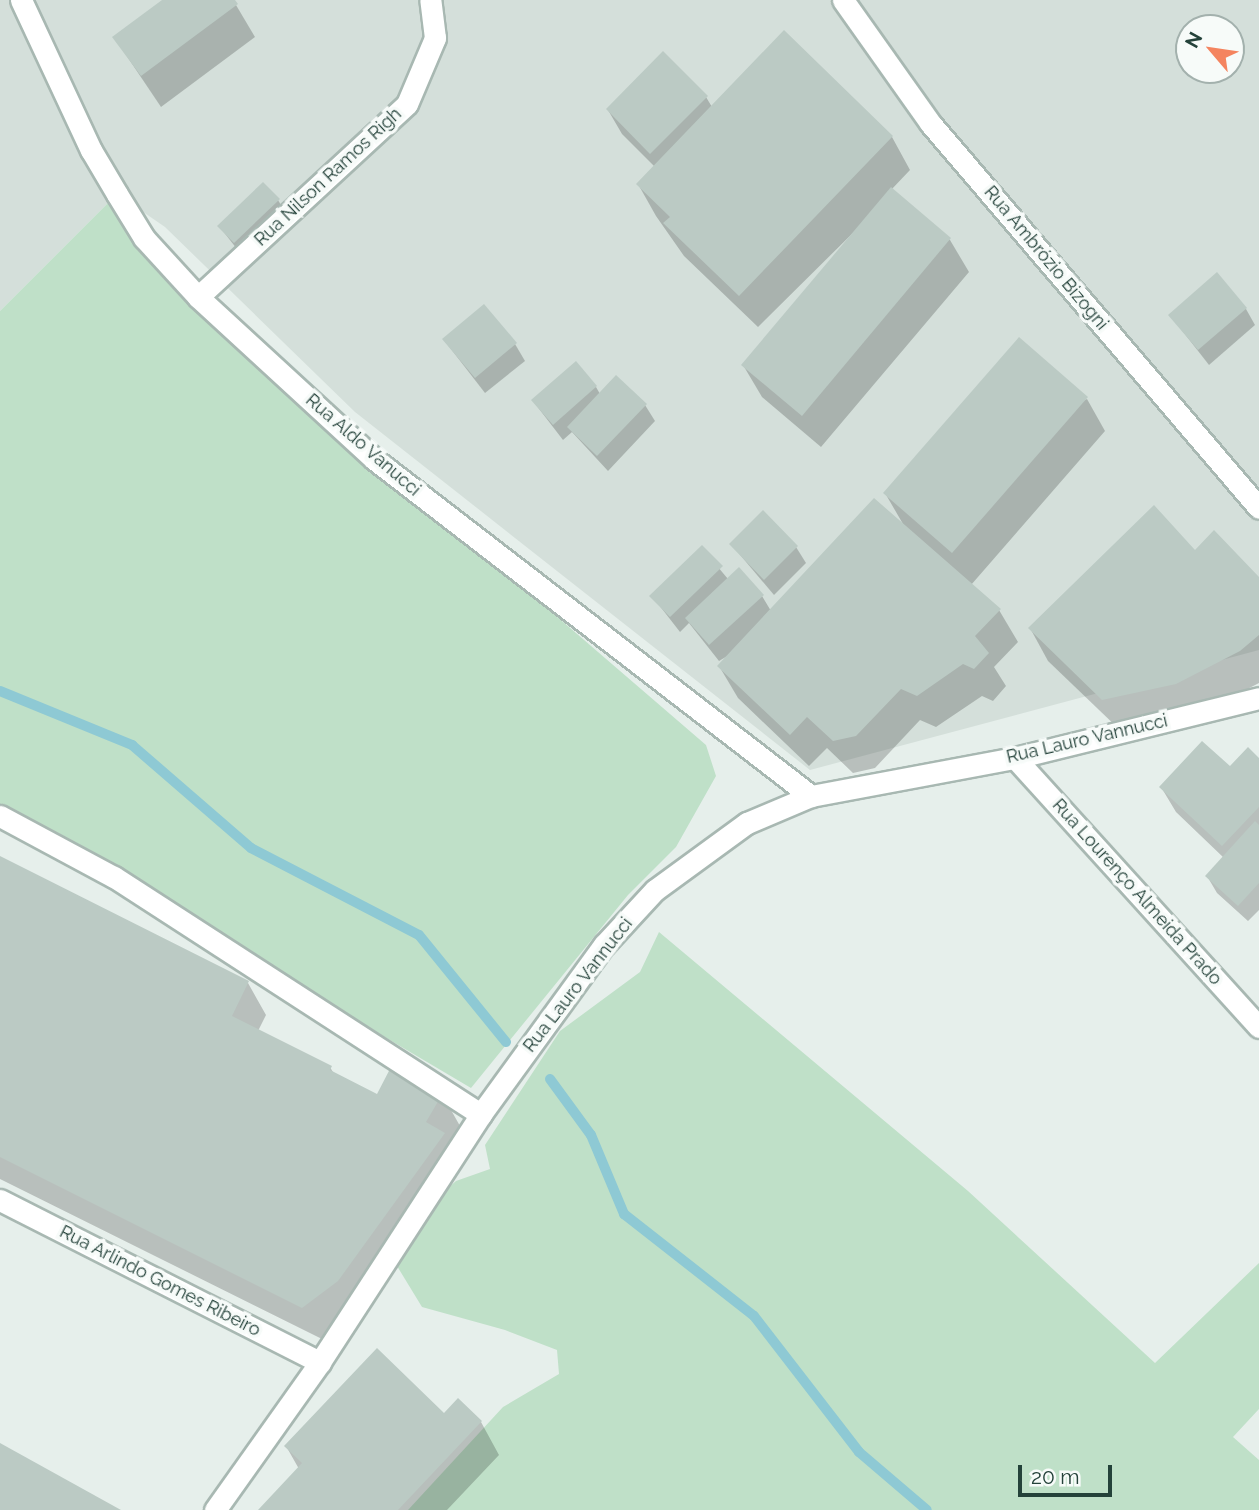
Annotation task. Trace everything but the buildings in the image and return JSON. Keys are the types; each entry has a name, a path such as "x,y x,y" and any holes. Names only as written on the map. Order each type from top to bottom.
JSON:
{"street":[{"name":"Rua Aldo Vanucci","path":"21,0 110,183 144,238 198,297 374,459 811,796"},
{"name":"Rua Nilson Ramos Righ","path":"198,297 407,104 435,38 430,0"},
{"name":"Rua Ambrózio Bizogni","path":"843,0 930,123 1259,508"},
{"name":"Rua Lauro Vannucci","path":"215,1510 320,1362 481,1114 604,945 655,890 747,822 811,796 1015,758 1259,698"},
{"name":"Rua Lourenço Almeida Prado","path":"1015,758 1259,1027"},
{"path":"0,816 114,877 481,1114"},
{"name":"Rua Arlindo Gomes Ribeiro","path":"0,1200 320,1362"}],"shaded area":[{"path":"0,0 1259,0 1259,650 810,770 355,412 165,227 117,194 0,311"}],"green space":[{"path":"117,194 144,238 374,459 706,745 716,776 676,847 628,895 471,1088 114,877 0,820 0,311"},
{"path":"659,932 968,1191 1155,1363 1259,1263 1259,1409 1233,1437 1259,1460 1259,1510 408,1510 503,1407 559,1374 557,1350 505,1330 422,1307 397,1266 401,1230 456,1181 490,1169 485,1145 560,1031 640,972"}],"waterway":[{"path":"0,691 132,745 251,848 419,935 506,1042"},
{"path":"550,1079 591,1135 624,1214 754,1316 859,1452 927,1510"}]}
